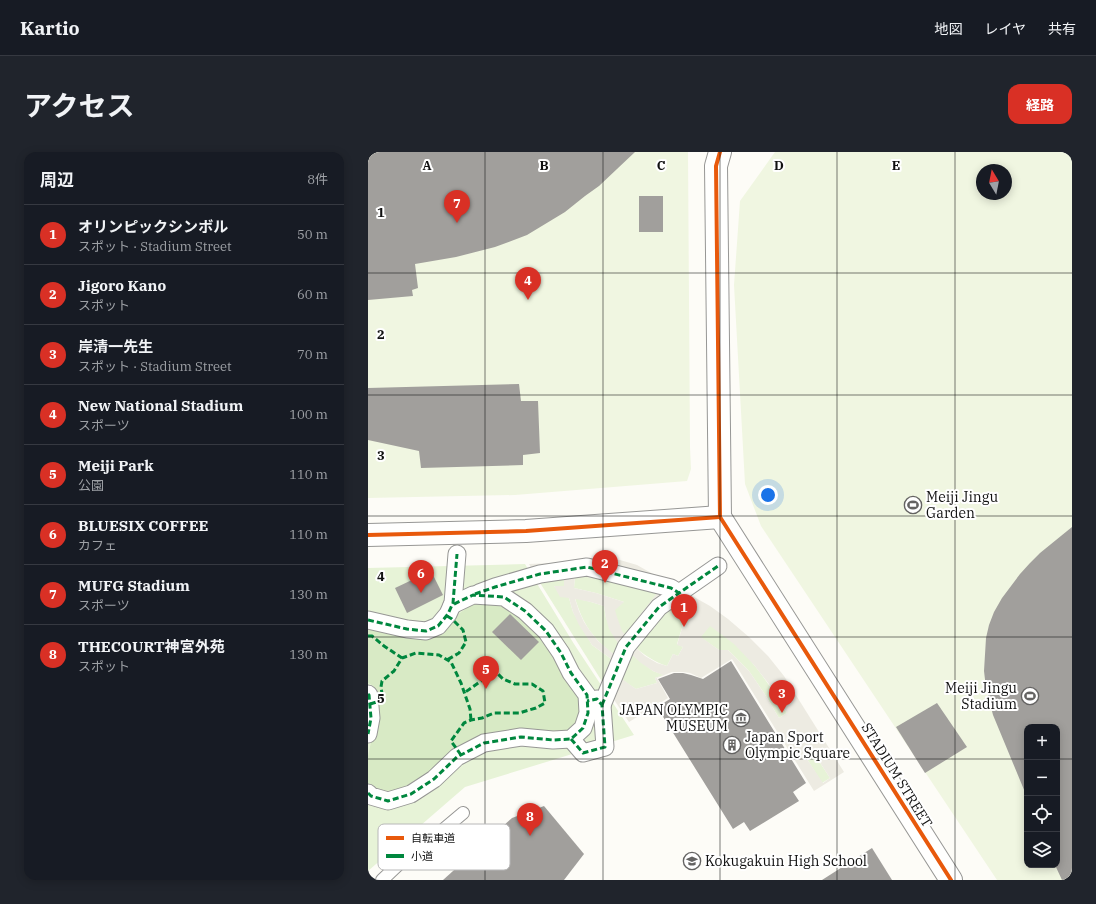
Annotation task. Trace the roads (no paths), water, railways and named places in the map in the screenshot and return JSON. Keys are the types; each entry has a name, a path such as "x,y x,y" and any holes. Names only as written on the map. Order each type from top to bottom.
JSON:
{"street":[{"path":"368,535 526,531 720,517 718,159 732,152"},
{"name":"STADIUM STREET","path":"720,517 951,880"},
{"path":"368,620 407,629 426,631 438,626 448,614 452,605 457,554"},
{"path":"368,793 371,796 388,801 411,794 434,779 456,757 484,743 521,737 553,740 572,738 583,728 588,713 626,647 659,607 718,566"},
{"path":"452,605 495,586 540,574 587,568 671,588 679,593"},
{"path":"473,595 504,597 525,611 546,631 571,673 587,695 595,703 605,747 583,753 572,738"},
{"path":"368,694 372,718 368,734"}],"lane":[{"path":"450,824 463,813"},
{"path":"382,880 393,870"}],"place":[{"name":"MUFG Stadium","path":"457,223"},
{"name":"New National Stadium","path":"528,300"},
{"name":"Meiji Jingu Garden","path":"913,505"},
{"name":"Jigoro Kano","path":"605,583"},
{"name":"BLUESIX COFFEE","path":"421,593"},
{"name":"オリンピックシンボル","path":"684,627"},
{"name":"Meiji Park","path":"486,689"},
{"name":"Meiji Jingu Stadium","path":"1030,696"},
{"name":"岸清一先生","path":"782,713"},
{"name":"JAPAN OLYMPIC MUSEUM","path":"741,718"},
{"name":"Japan Sport Olympic Square","path":"732,745"},
{"name":"THECOURT神宮外苑","path":"530,836"},
{"name":"Kokugakuin High School","path":"692,861"}]}
